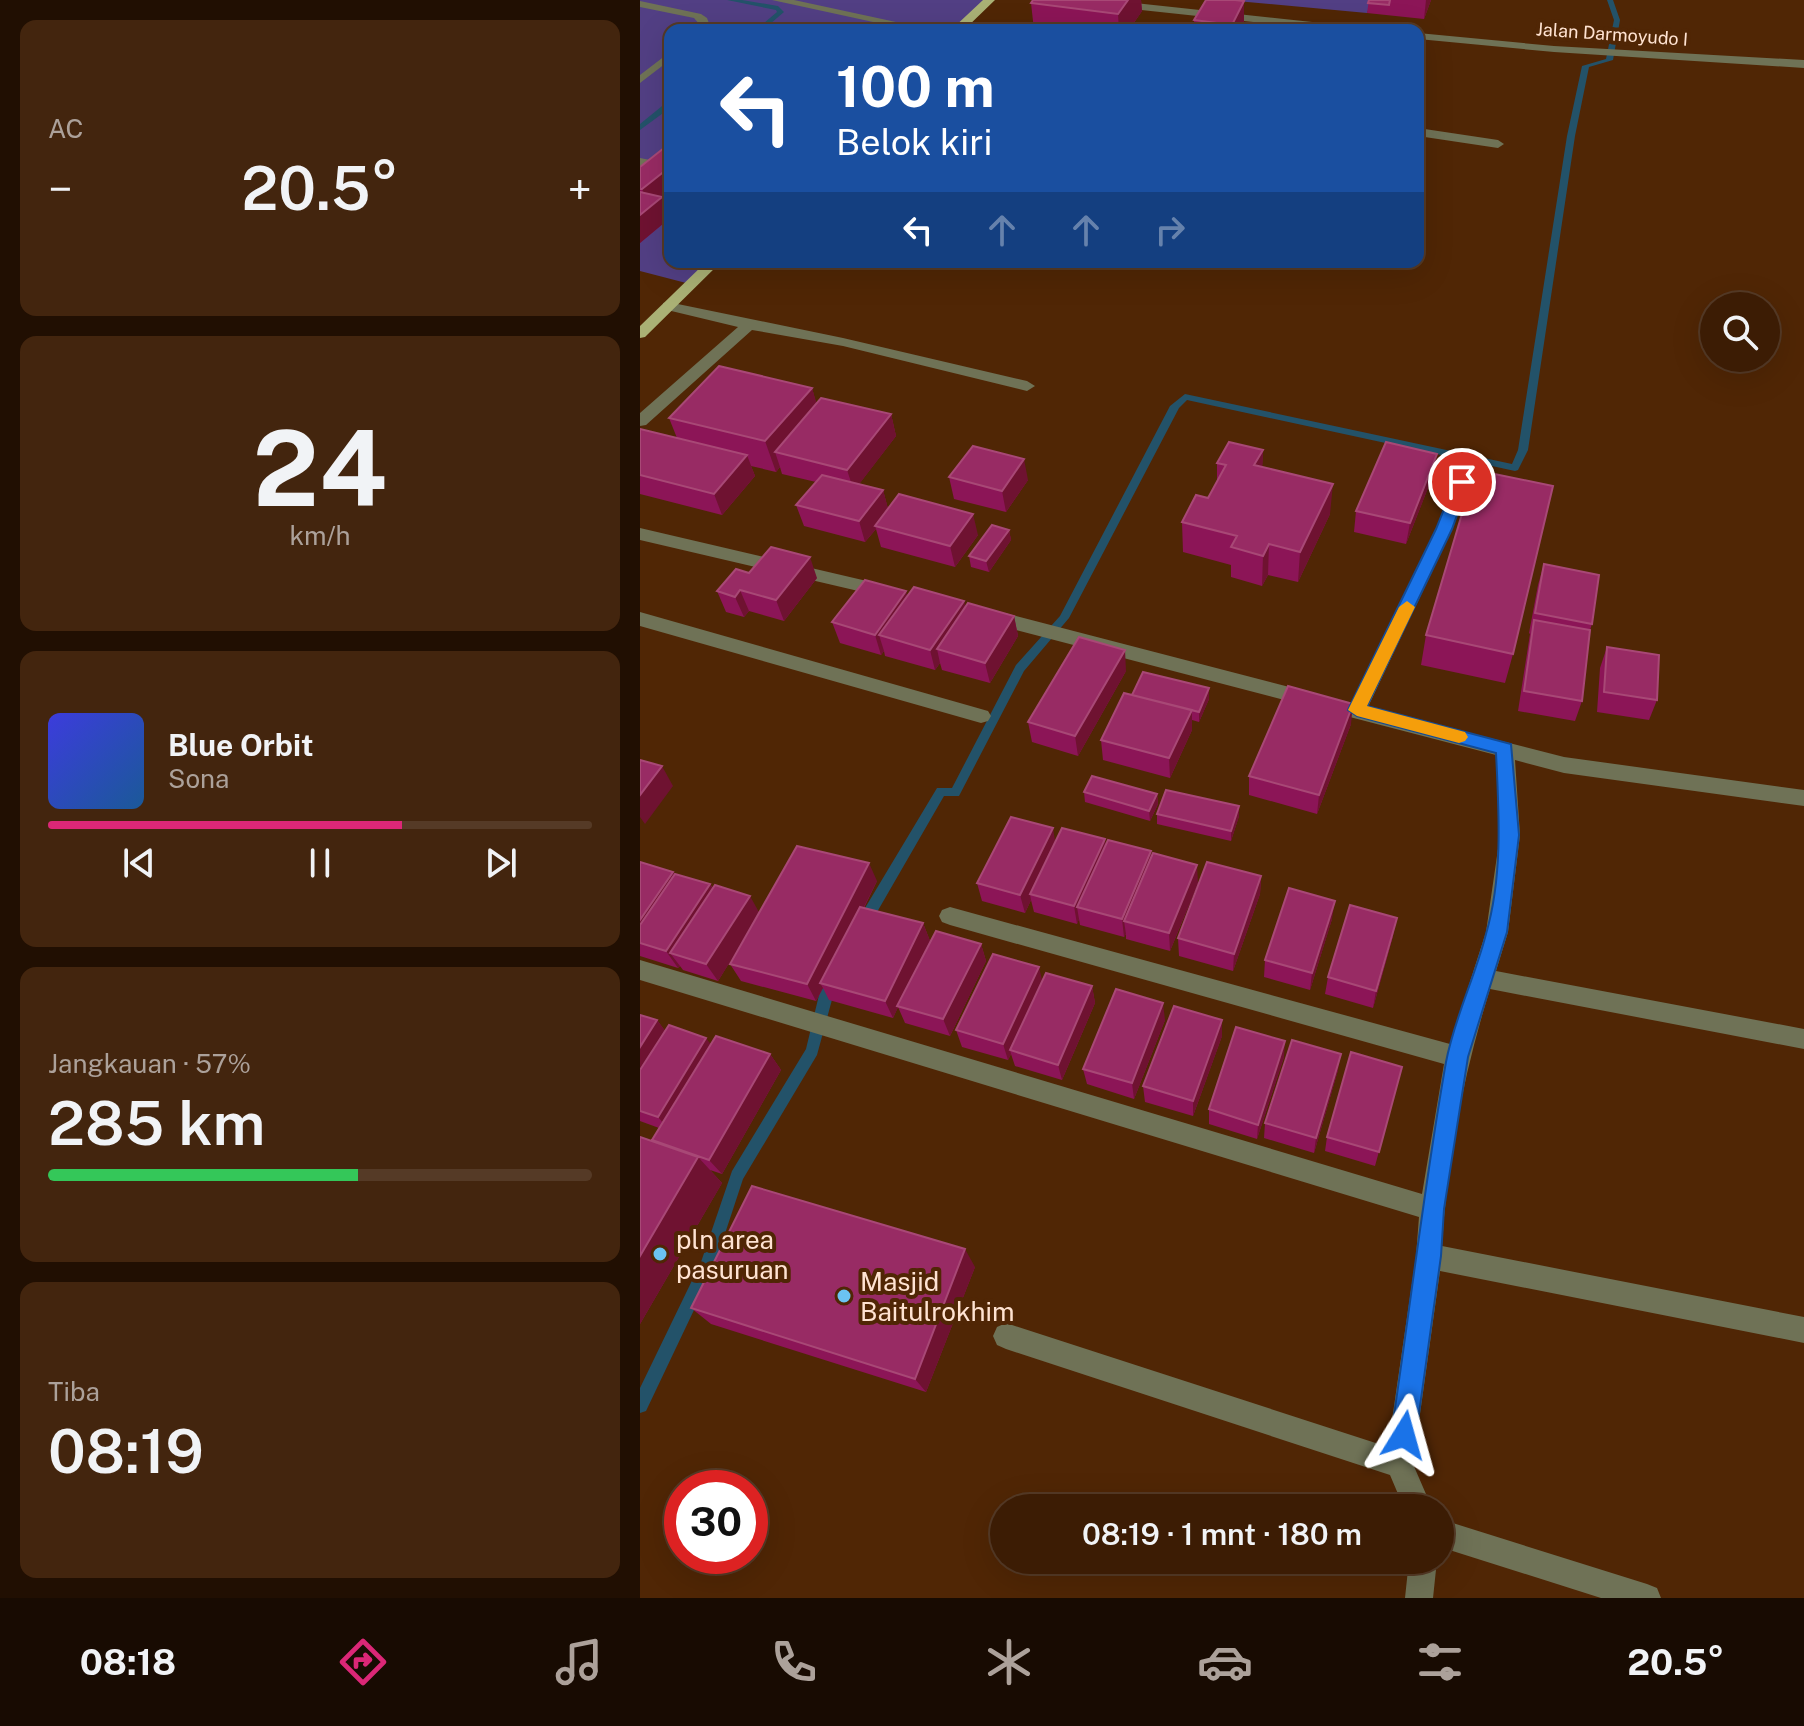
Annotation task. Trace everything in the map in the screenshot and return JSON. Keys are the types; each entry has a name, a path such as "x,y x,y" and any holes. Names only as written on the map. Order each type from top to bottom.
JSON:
{"main road":[{"path":"963,24 989,0"},
{"path":"640,334 708,268"}],"street":[{"path":"778,0 897,24"},
{"path":"1076,0 1301,24"},
{"name":"Jalan Darmoyudo I","path":"1424,37 1599,52 1804,64"},
{"path":"1424,133 1498,144"},
{"path":"640,162 664,167"},
{"path":"668,306 843,342 1027,386"},
{"path":"640,421 749,325"},
{"path":"1357,710 1444,529 1465,476"},
{"path":"640,534 902,595"},
{"path":"976,612 1564,765 1804,798"},
{"path":"640,619 981,716"},
{"path":"1412,1494 1399,1464 1429,1256 1432,1209 1457,1057 1497,932 1510,835 1505,749"},
{"path":"950,916 1457,1057"},
{"path":"640,970 1432,1209"},
{"path":"1482,978 1804,1039"},
{"path":"1429,1256 1804,1330"},
{"path":"1006,1336 1399,1464"},
{"path":"1454,1537 1647,1598"},
{"path":"1419,1598 1422,1574"}],"lane":[{"path":"640,4 697,16 704,24"},
{"path":"640,80 664,60"}],"shaded area":[{"path":"640,0 987,0 961,24 664,24 664,268 707,268 690,284 640,271"},
{"path":"1226,0 1372,0 1367,13"}],"building":[{"path":"1033,0 1128,0 1118,14 1031,3"},
{"path":"1206,0 1244,1 1232,24 1194,20"},
{"path":"1369,0 1390,0 1389,5 1368,3"},
{"path":"664,148 664,172 642,189 640,167"},
{"path":"640,192 662,197 640,215"},
{"path":"719,366 812,388 765,441 669,418"},
{"path":"821,398 891,414 847,470 775,452"},
{"path":"640,429 747,455 714,494 640,475"},
{"path":"1229,442 1263,450 1254,465 1333,484 1300,552 1269,544 1263,556 1231,547 1237,536 1182,522 1196,495 1208,498 1226,465 1217,463"},
{"path":"1386,442 1437,454 1410,523 1356,511"},
{"path":"973,446 1024,459 1002,491 949,477"},
{"path":"1475,470 1553,486 1513,654 1426,635"},
{"path":"822,475 883,490 859,521 796,505"},
{"path":"899,494 973,514 950,546 875,526"},
{"path":"992,525 1009,530 986,561 969,556"},
{"path":"771,547 810,557 776,600 740,590 735,597 717,591 736,569 749,573"},
{"path":"1544,564 1599,575 1592,624 1535,613"},
{"path":"865,580 906,591 875,635 832,622"},
{"path":"914,587 964,601 930,650 879,635"},
{"path":"968,603 1014,616 985,663 937,649"},
{"path":"1534,620 1590,630 1582,701 1524,691"},
{"path":"1079,637 1125,650 1075,736 1028,722"},
{"path":"1607,647 1659,655 1657,700 1604,692"},
{"path":"1143,672 1209,688 1199,712 1132,695"},
{"path":"1288,686 1353,704 1319,795 1249,776"},
{"path":"1124,693 1192,710 1169,758 1101,740"},
{"path":"640,760 662,766 640,795"},
{"path":"1092,776 1157,794 1149,811 1084,792"},
{"path":"1166,790 1239,806 1231,831 1157,814"},
{"path":"1011,817 1053,828 1020,895 977,883"},
{"path":"1062,828 1105,839 1074,906 1030,894"},
{"path":"1108,840 1151,851 1122,919 1077,907"},
{"path":"797,846 869,863 807,984 730,964"},
{"path":"1153,853 1197,865 1169,933 1124,921"},
{"path":"640,862 673,872 640,920"},
{"path":"1207,862 1261,876 1234,954 1178,938"},
{"path":"675,874 710,884 666,951 640,943 640,925"},
{"path":"715,885 750,896 706,964 670,953"},
{"path":"1289,888 1335,901 1312,973 1265,960"},
{"path":"1350,905 1397,918 1376,991 1328,977"},
{"path":"860,907 923,923 885,1001 820,983"},
{"path":"936,931 981,944 943,1019 897,1006"},
{"path":"993,954 1039,967 1003,1044 956,1030"},
{"path":"1046,973 1092,986 1058,1065 1010,1050"},
{"path":"1116,989 1163,1003 1132,1083 1083,1069"},
{"path":"1174,1006 1222,1020 1193,1101 1143,1086"},
{"path":"640,1015 657,1020 640,1047"},
{"path":"669,1025 706,1038 658,1117 640,1111 640,1070"},
{"path":"1236,1027 1285,1041 1258,1125 1209,1109"},
{"path":"716,1036 770,1054 709,1160 652,1140"},
{"path":"1292,1040 1341,1054 1316,1138 1265,1123"},
{"path":"1351,1052 1402,1067 1379,1152 1327,1137"},
{"path":"640,1137 698,1157 640,1256"},
{"name":"Masjid Baitulrokhim","path":"752,1186 965,1249 915,1379 691,1308"}],"waterway":[{"path":"730,0 778,8 781,12 766,24"},
{"path":"864,922 941,791 955,793 1020,668 1064,618 1175,406 1185,397 1515,468 1523,450 1571,136 1586,66 1609,60 1617,20 1610,0"},
{"path":"640,128 664,109"},
{"path":"640,1405 708,1265 737,1176 812,1051 826,995 833,981"}],"slow traffic":[{"path":"1407,607 1357,710 1459,737"}],"place":[{"name":"pln area pasuruan","path":"660,1254"},
{"name":"Masjid Baitulrokhim","path":"844,1296"}],"route":[{"path":"1404,1435 1429,1256 1432,1209 1457,1057 1497,932 1510,835 1505,749 1357,710 1444,529 1462,482"}]}
